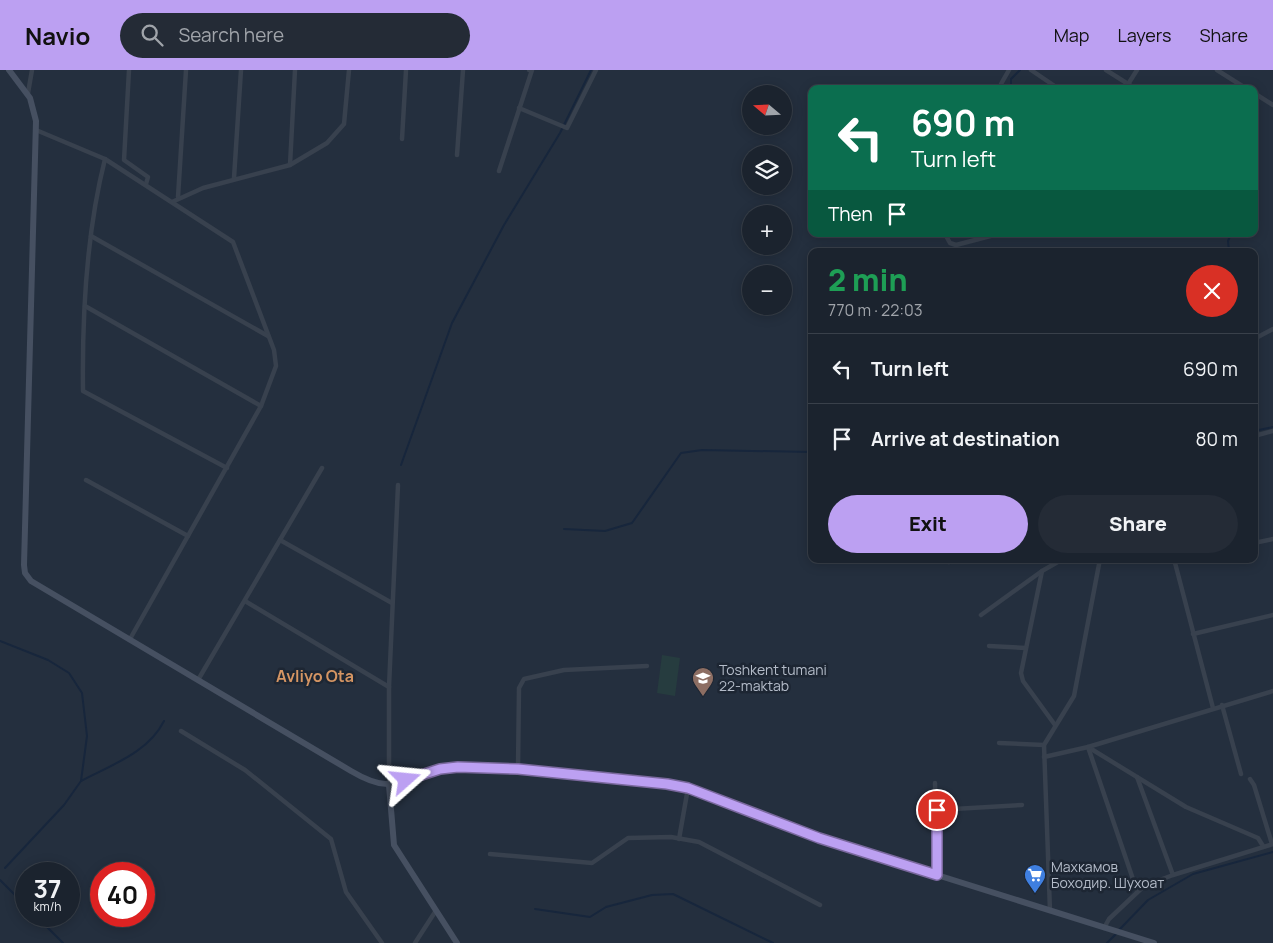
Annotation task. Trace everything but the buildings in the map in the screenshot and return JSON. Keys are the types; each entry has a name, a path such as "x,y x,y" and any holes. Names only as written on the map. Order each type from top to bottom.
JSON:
{"street":[{"path":"9,70 28,93 34,107 36,130 25,573 34,582 363,778 390,785 449,768 518,769 660,783 688,788 819,838 1154,943"},
{"path":"28,93 32,70"},
{"path":"129,70 124,160 148,177 146,184"},
{"path":"178,198 186,70"},
{"path":"234,178 241,70"},
{"path":"290,165 295,70"},
{"path":"172,202 178,198 234,178 290,165 327,143 343,128 349,70"},
{"path":"402,139 406,70"},
{"path":"457,155 462,70"},
{"path":"499,171 532,70 529,70"},
{"path":"519,108 567,128 596,70"},
{"path":"1002,85 1009,70"},
{"path":"1031,70 1053,85"},
{"path":"1106,70 1126,85"},
{"path":"1128,85 1137,70"},
{"path":"1217,70 1240,85"},
{"path":"1258,96 1273,105"},
{"path":"36,130 104,159 146,184 232,242 274,350 276,366 261,406 130,639"},
{"path":"104,159 95,198 82,328 83,391 227,468"},
{"path":"91,236 269,336"},
{"path":"946,237 950,244 956,245 987,237"},
{"path":"85,306 261,406"},
{"path":"1258,337 1273,329"},
{"path":"1258,433 1273,431"},
{"path":"198,680 322,468"},
{"path":"86,480 188,536"},
{"path":"398,485 389,687 390,785 394,845 435,912 457,943"},
{"path":"1258,542 1273,539"},
{"path":"280,540 392,603"},
{"path":"981,615 1056,563"},
{"path":"1050,911 1044,745 1074,696 1099,563"},
{"path":"1175,563 1213,708"},
{"path":"1042,571 1021,673 1023,681 1055,725"},
{"path":"245,601 389,687"},
{"path":"1193,634 1273,615"},
{"path":"989,646 1026,648"},
{"path":"518,769 519,688 524,679 564,670 647,666"},
{"path":"1044,757 1088,747 1273,691"},
{"path":"1222,705 1242,774"},
{"path":"180,731 245,770 330,839 346,892 382,943"},
{"path":"998,743 1044,745"},
{"path":"1088,747 1186,807 1258,838 1262,846"},
{"path":"1088,747 1137,891"},
{"path":"1137,777 1173,875"},
{"path":"1104,928 1109,920 1137,891 1173,875 1272,844 1254,784 1250,779"},
{"path":"935,783 937,875"},
{"path":"678,838 688,788"},
{"path":"937,810 1022,805"},
{"path":"490,854 592,863 628,838 678,838 699,842 820,905"},
{"path":"415,943 435,912"}],"green space":[{"path":"662,655 680,658 675,696 657,693"}],"waterway":[{"path":"401,465 452,323 504,225 560,133 591,70"},
{"path":"1011,85 1011,79 1020,70"},
{"path":"1229,248 1230,237"},
{"path":"1258,430 1273,427"},
{"path":"564,529 605,531 632,523 681,453 702,450 808,452"},
{"path":"0,641 48,660 69,673 82,693 87,736 81,781 64,805 5,868"},
{"path":"81,781 139,750 157,732 164,721"},
{"path":"1119,930 1148,900 1193,874 1273,852"},
{"path":"0,880 15,895"},
{"path":"535,909 590,917 606,907 652,895 673,894 773,943"},
{"path":"47,927 63,943"},
{"path":"1107,943 1116,934"}],"place":[{"name":"Toshkent tumani 22-maktab","path":"703,697"},
{"name":"Махкамов Боходир. Шухоат","path":"1035,894"}],"district":[{"name":"Avliyo Ota","path":"315,676"}],"route":[{"path":"406,780 440,769 458,767 518,769 667,784 688,788 819,838 937,875 937,810"}]}
